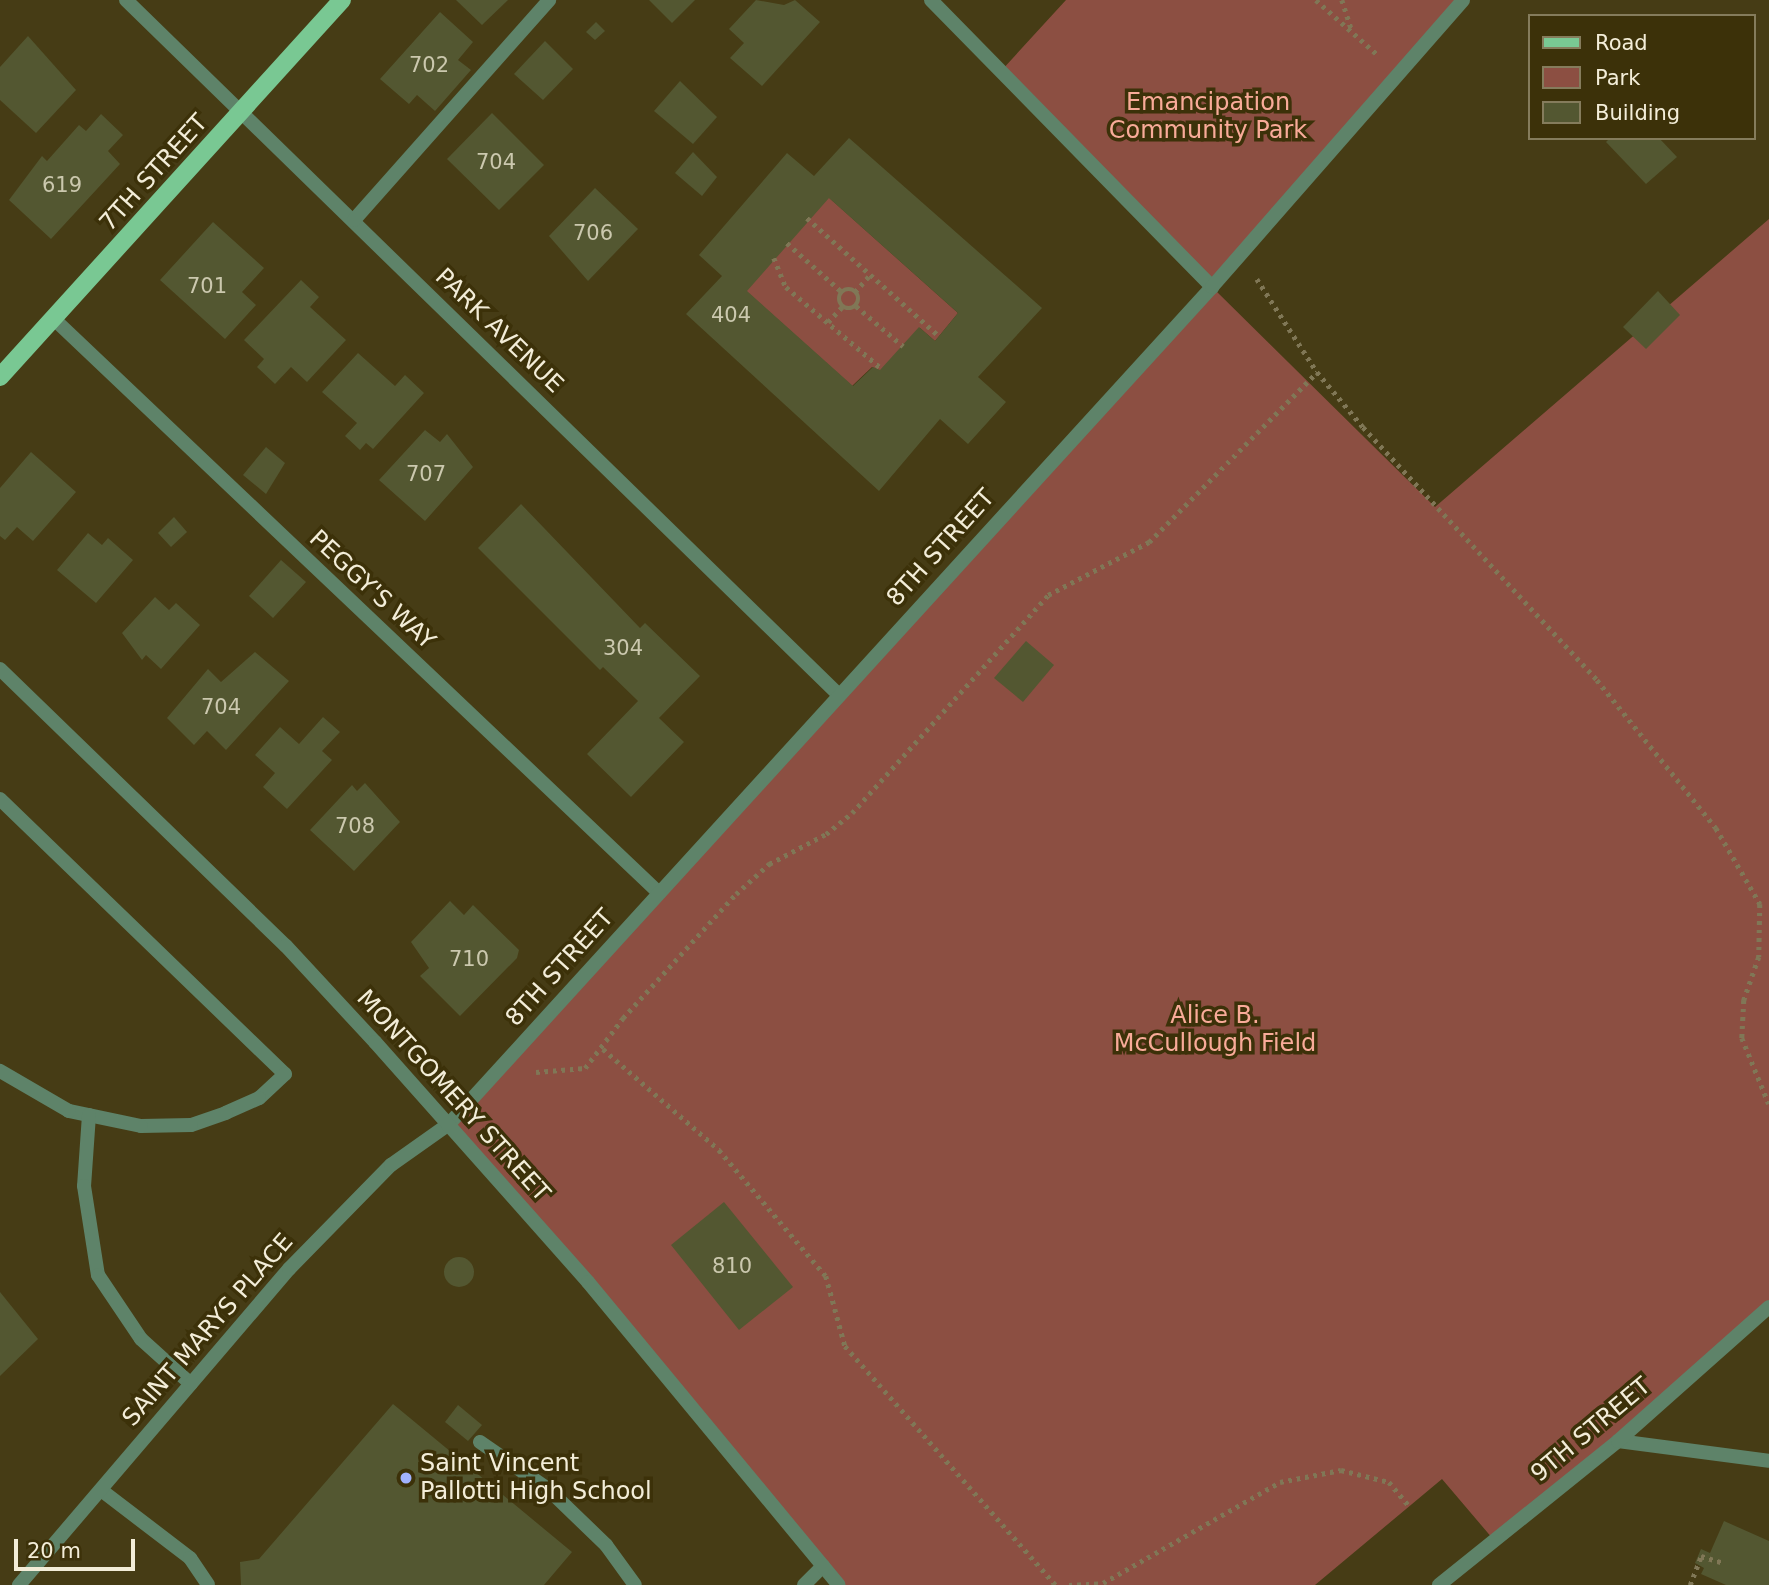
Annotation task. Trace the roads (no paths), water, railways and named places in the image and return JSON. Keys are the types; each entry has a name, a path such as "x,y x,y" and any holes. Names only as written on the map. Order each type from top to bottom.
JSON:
{"main road":[{"name":"7TH STREET","path":"0,377 342,0"}],"street":[{"name":"PARK AVENUE","path":"126,0 243,111 839,695"},
{"path":"354,220 549,0"},
{"path":"931,0 1212,287"},
{"name":"8TH STREET","path":"449,1124 1212,287 1240,251 1463,0"},
{"name":"PEGGY'S WAY","path":"54,319 660,893"},
{"name":"MONTGOMERY STREET","path":"0,668 286,946 449,1124 839,1585"},
{"path":"0,799 285,1074 259,1098 191,1125 141,1126 89,1115 31,1093 0,1071"},
{"path":"89,1115 84,1186 98,1275 141,1339 191,1384"},
{"name":"SAINT MARYS PLACE","path":"19,1585 343,1210 391,1165 449,1124"},
{"name":"9TH STREET","path":"1439,1585 1618,1441 1769,1307"},
{"path":"1618,1441 1769,1461"},
{"path":"480,1442 548,1489 606,1545 635,1585"},
{"path":"101,1490 190,1558 208,1585"},
{"path":"804,1585 823,1566"}],"place":[{"name":"Saint Vincent Pallotti High School","path":"406,1478"}],"park label":[{"name":"Emancipation Community Park","path":"1208,117"},
{"name":"Alice B. McCullough Field","path":"1215,1030"}]}
